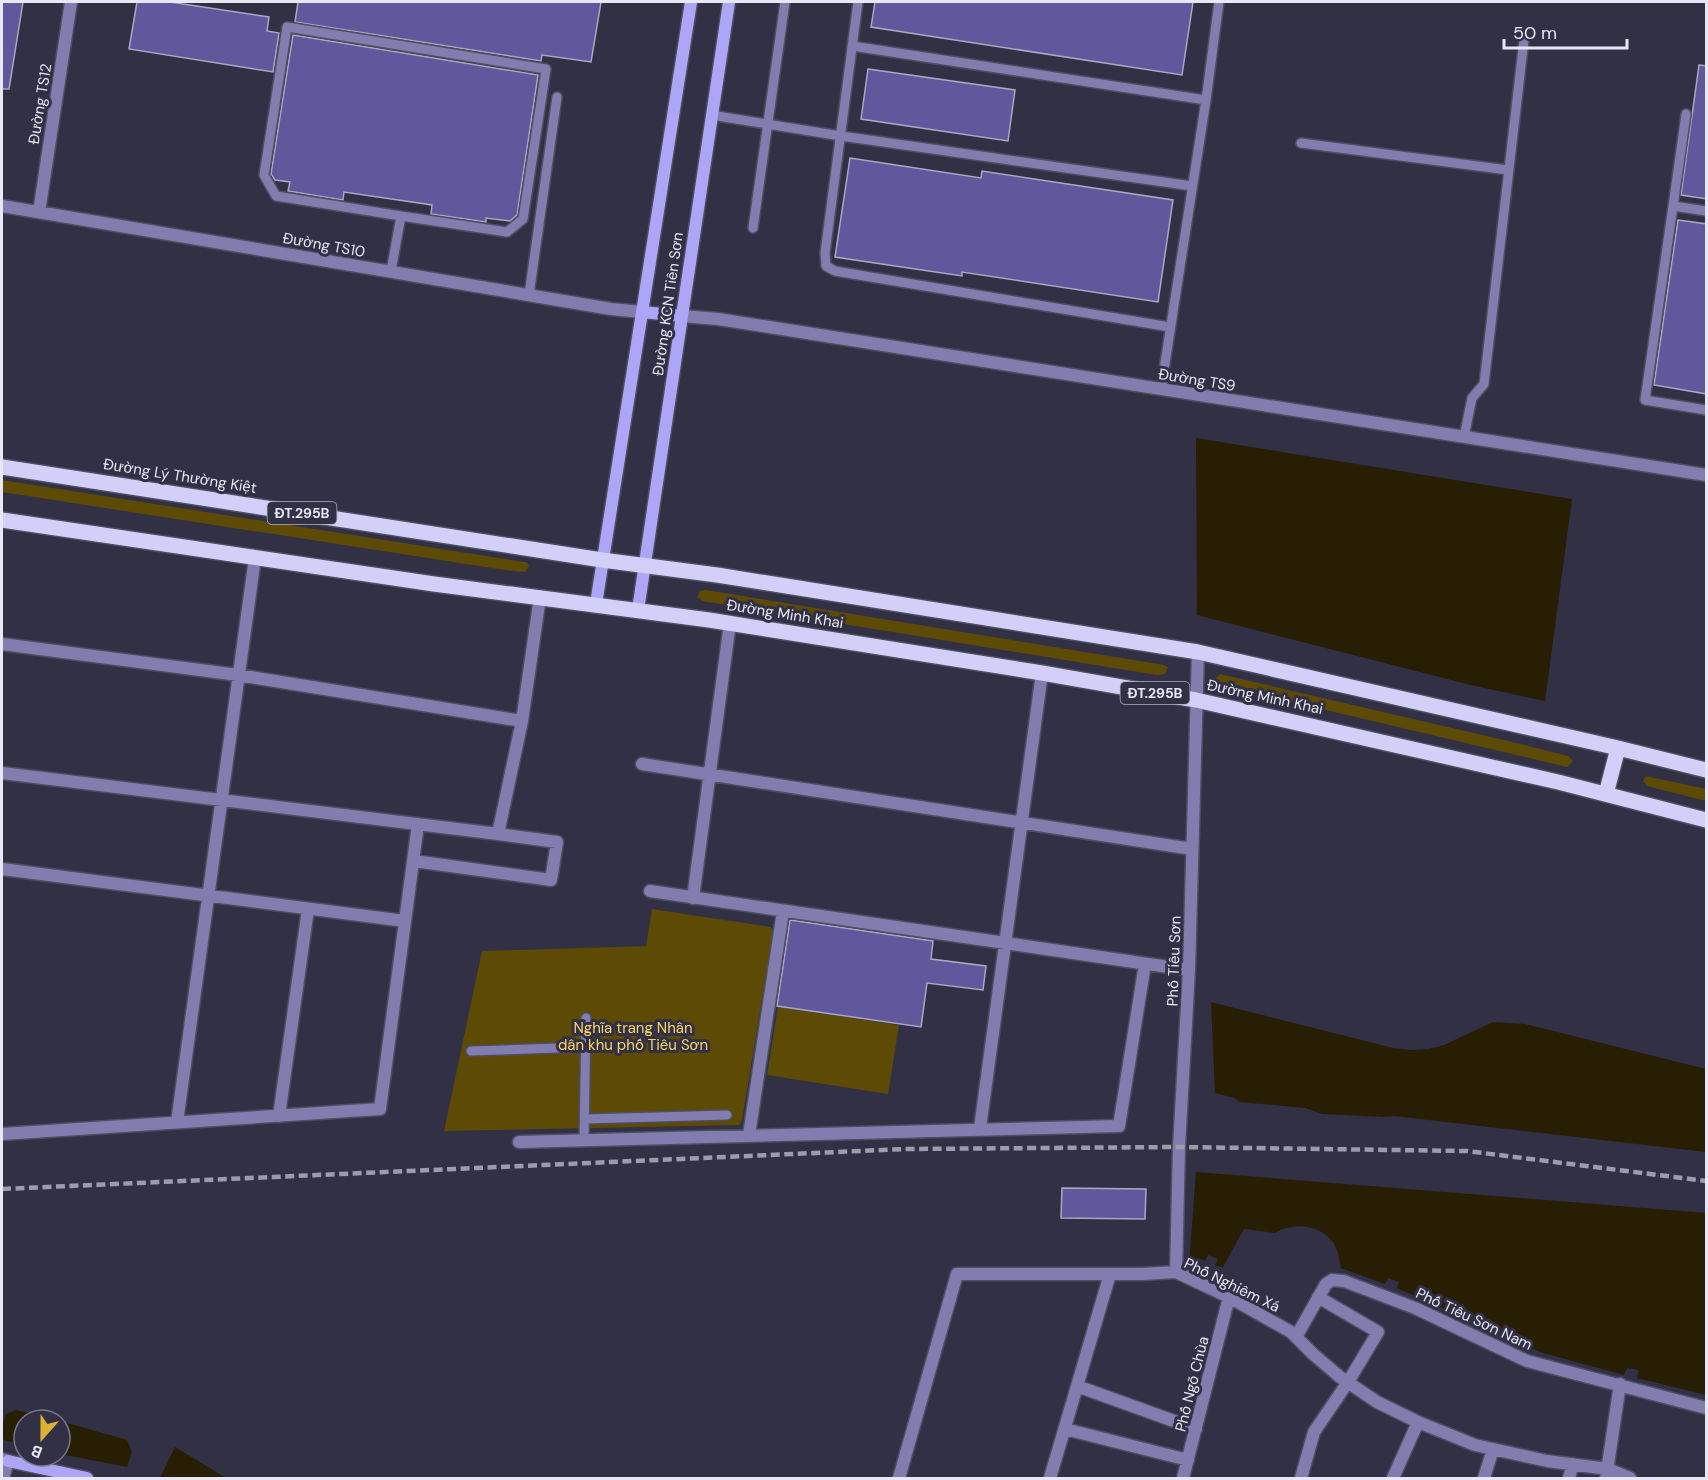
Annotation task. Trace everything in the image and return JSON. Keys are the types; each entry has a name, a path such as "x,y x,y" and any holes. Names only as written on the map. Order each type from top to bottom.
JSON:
{"main road":[{"name":"Đường KCN Tiên Sơn","path":"596,604 691,2"},
{"name":"Đường KCN Tiên Sơn","path":"638,610 729,2"},
{"path":"642,312 682,316"},
{"name":"Đường Lý Thường Kiệt","path":"2,467 602,560"},
{"name":"ĐT.295B","path":"2,520 255,558 596,604"},
{"name":"Đường Minh Khai","path":"602,560 1198,652 1707,770"},
{"name":"Đường Minh Khai","path":"596,604 730,623 1196,700 1606,794 1707,820"},
{"path":"1606,794 1618,748"},
{"path":"5,1460 87,1479"}],"street":[{"name":"Đường TS12","path":"39,212 71,2"},
{"name":"Đường TS10","path":"2,206 611,309 642,312"},
{"name":"Đường TS9","path":"682,316 718,319 1707,475"},
{"path":"177,1122 255,558"},
{"path":"498,834 522,722 540,597"},
{"path":"693,898 730,623"},
{"path":"2,644 238,675 522,722"},
{"name":"Phố Tiêu Sơn","path":"1176,1272 1179,1147 1189,970 1198,652"},
{"path":"980,1128 1042,673"},
{"path":"642,764 1192,849"},
{"path":"2,773 557,842 550,880 414,861"},
{"path":"2,1134 380,1109 418,824"},
{"path":"2,870 405,921"},
{"path":"650,891 1189,970"},
{"path":"279,1116 308,909"},
{"path":"748,1135 783,911"},
{"path":"519,1142 1119,1126 1145,964"},
{"name":"Phố Nghiêm Xá","path":"899,1479 957,1274 1176,1272 1229,1297 1291,1332 1313,1354 1348,1382 1377,1402 1418,1422 1475,1445 1573,1464 1630,1479"},
{"path":"1050,1479 1110,1274"},
{"name":"Phố Tiêu Sơn Nam","path":"1296,1337 1329,1281 1349,1282 1415,1308 1527,1361 1707,1408"},
{"name":"Phố Ngõ Chùa","path":"1183,1479 1229,1297"},
{"path":"1301,1479 1314,1432 1348,1382 1377,1332 1318,1297"},
{"path":"1607,1474 1620,1384"},
{"path":"1077,1386 1196,1429"},
{"path":"1393,1479 1418,1422"},
{"path":"1065,1429 1188,1460"},
{"path":"1484,1479 1493,1449"},
{"path":"3,1479 5,1460"},
{"path":"1569,1479 1573,1464"}],"lane":[{"path":"753,228 784,2"},
{"path":"858,2 824,261 829,269 1170,327"},
{"path":"1161,389 1219,2"},
{"path":"288,27 546,69 523,219 507,232 401,216 276,196 264,175 288,27"},
{"path":"1464,437 1472,398 1484,384 1524,40"},
{"path":"852,46 1206,100"},
{"path":"530,295 558,97"},
{"path":"1686,114 1645,400 1707,410"},
{"path":"711,115 840,136 1192,186"},
{"path":"1301,143 1508,170"},
{"path":"1673,206 1707,211"},
{"path":"391,271 401,216"},
{"path":"584,1140 586,1018"},
{"path":"471,1051 585,1047"},
{"path":"585,1119 727,1115"}],"green space":[{"path":"2,480 527,562 529,566 525,572 505,570 2,492"},
{"path":"706,590 1168,667 1165,674 1157,675 702,601 697,597 700,591"},
{"path":"1220,674 1521,744 1568,756 1573,761 1567,767 1220,685 1216,678"},
{"path":"1646,776 1706,789 1706,801 1647,786 1643,781"},
{"name":"Nghĩa trang Nhân dân khu phố Tiêu Sơn","path":"652,909 771,927 773,933 742,1120 739,1125 444,1131 482,951 646,946"},
{"path":"778,1007 899,1025 888,1094 767,1075"}],"shaded area":[{"path":"1196,438 1572,499 1545,701 1471,685 1197,615"},
{"path":"1211,1002 1393,1048 1429,1049 1444,1045 1493,1022 1525,1024 1706,1069 1706,1152 1394,1116 1322,1114 1305,1108 1239,1102 1234,1098 1215,1093"},
{"path":"1196,1172 1706,1213 1706,1395 1637,1378 1639,1370 1627,1368 1624,1375 1540,1352 1397,1288 1399,1282 1388,1278 1385,1284 1341,1268 1334,1244 1327,1235 1313,1228 1289,1227 1275,1233 1244,1229 1223,1267 1215,1266 1218,1259 1208,1255 1205,1261 1197,1258 1193,1266 1189,1265"},
{"path":"12,1412 12,1442 2,1439 2,1426 6,1414"},
{"path":"72,1424 127,1440 132,1452 127,1467 72,1456"},
{"path":"175,1447 226,1478 160,1478"}],"building":[{"path":"2,2 23,2 9,89 2,89"},
{"path":"137,2 170,2 269,17 267,31 279,33 273,72 129,49"},
{"path":"298,2 601,2 591,62 542,55 541,61 295,22"},
{"path":"875,2 1193,2 1182,75 871,27"},
{"path":"293,35 538,75 517,215 510,221 486,218 486,222 431,214 432,205 344,192 343,200 288,191 290,182 275,180 271,174"},
{"path":"1699,65 1707,66 1707,199 1681,195"},
{"path":"868,69 1015,90 1008,141 861,119"},
{"path":"850,158 981,178 982,171 1173,200 1158,302 962,272 962,276 835,257"},
{"path":"1678,220 1707,224 1707,394 1654,385"},
{"path":"790,920 933,941 931,959 986,966 983,990 927,983 921,1027 777,1006"},
{"path":"1062,1188 1146,1189 1145,1219 1061,1218"}],"railway":[{"path":"2,1189 905,1149 1179,1147 1467,1151 1706,1181"}]}
